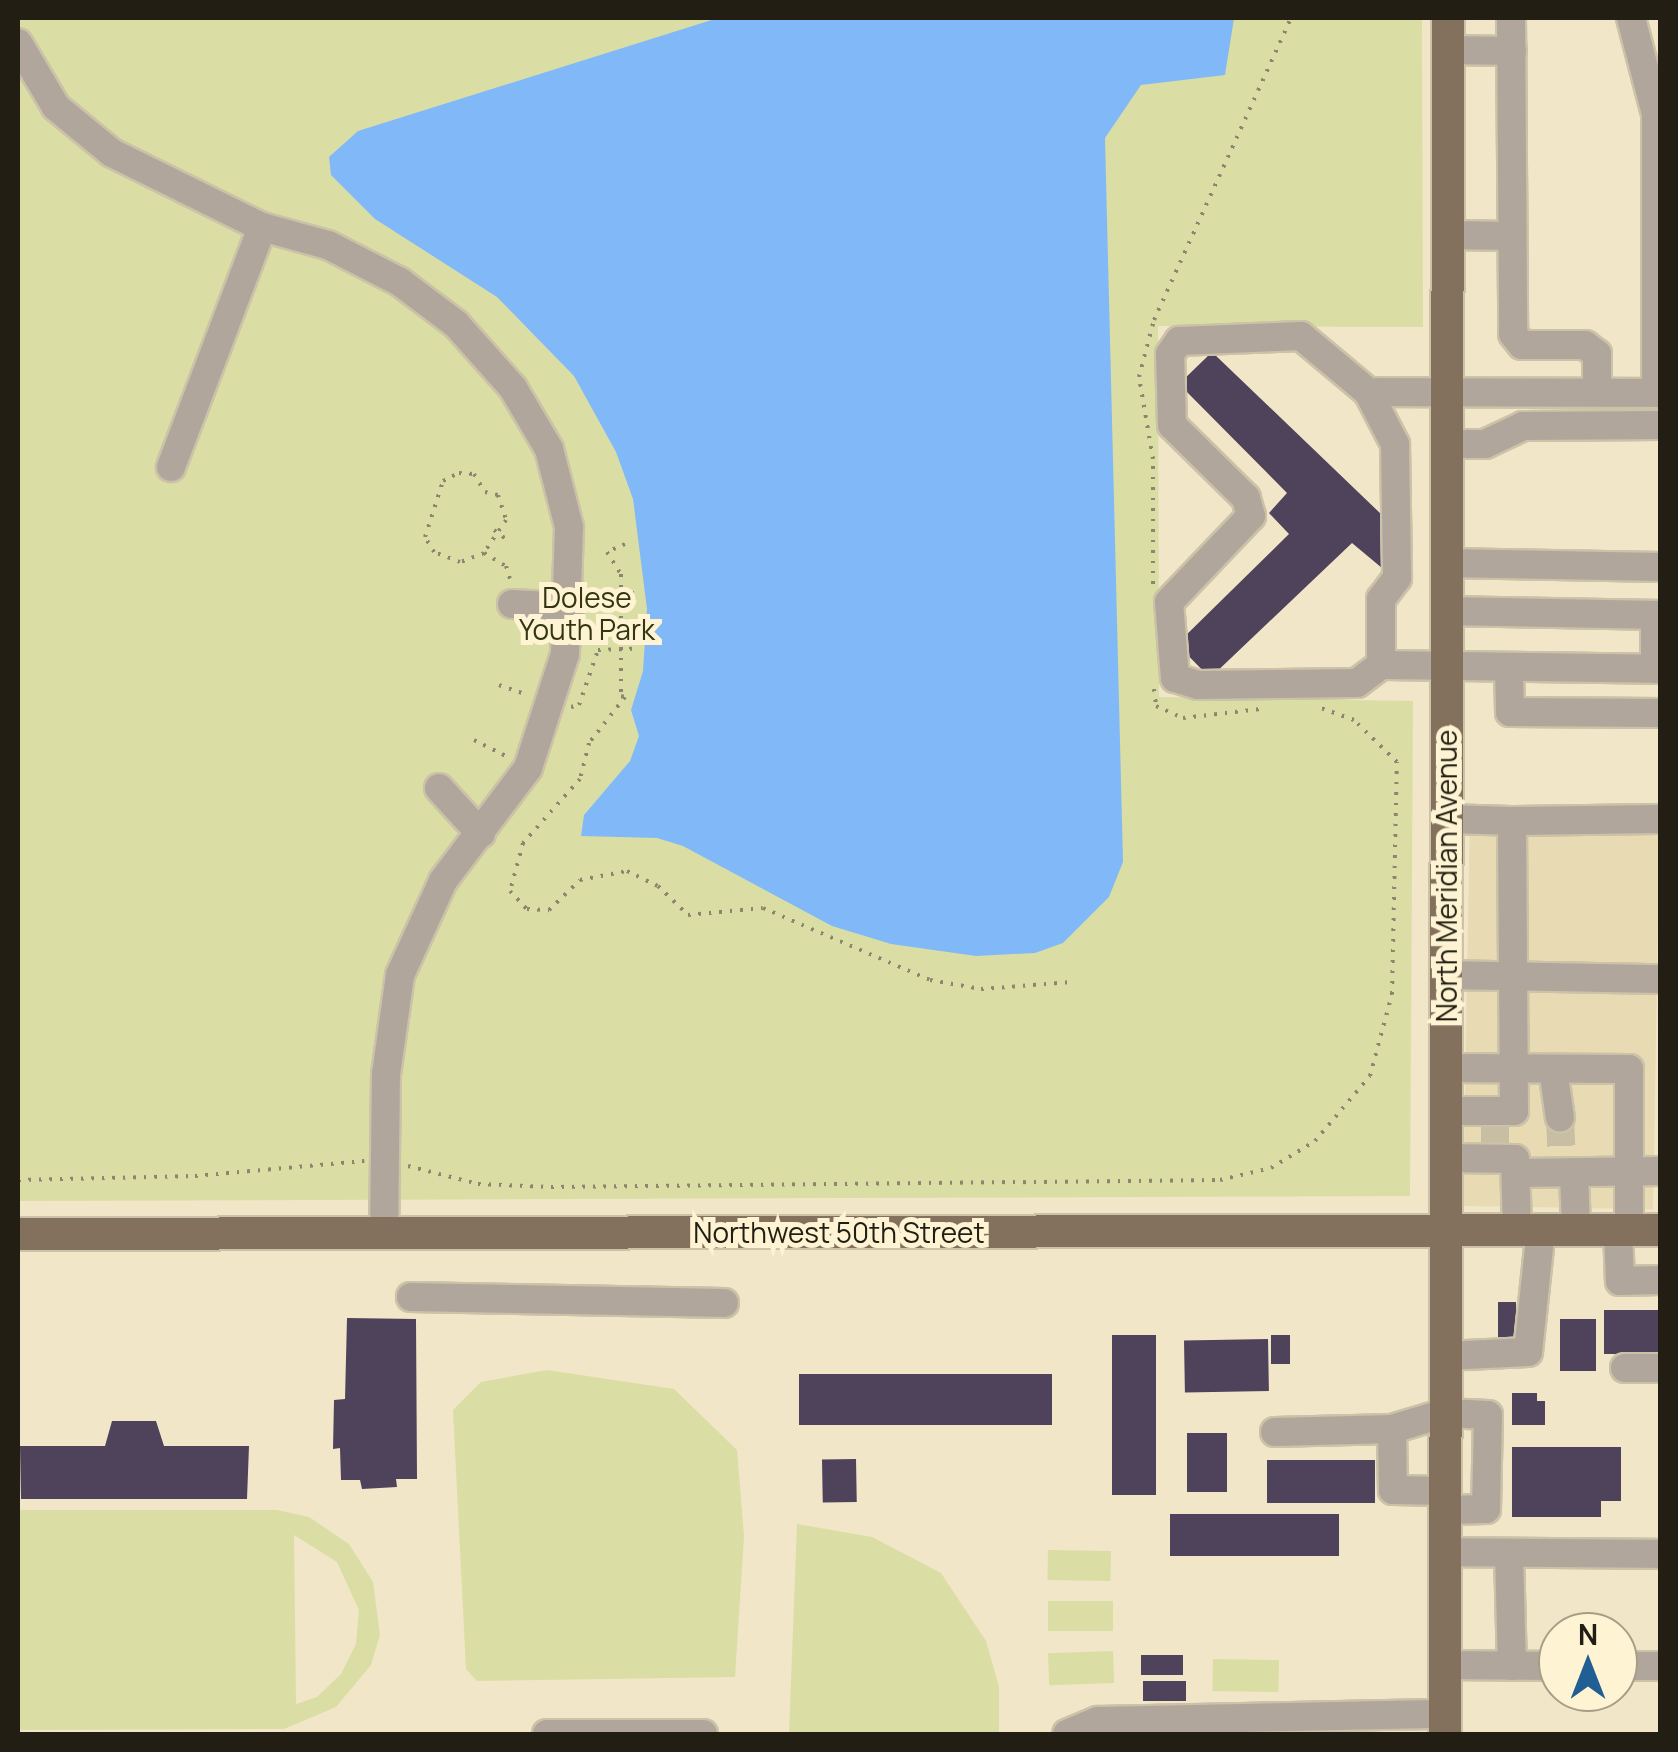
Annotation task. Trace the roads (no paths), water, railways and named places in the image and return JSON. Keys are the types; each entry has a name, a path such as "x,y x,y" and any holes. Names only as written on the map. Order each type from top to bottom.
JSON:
{"main road":[{"name":"North Meridian Avenue","path":"1445,1724 1448,34"},
{"name":"Northwest 50th Street","path":"18,1234 1636,1230"}],"street":[{"path":"1512,18 1512,334 1522,345 1585,345 1597,354 1597,392"},
{"path":"1368,392 1658,393 1656,114 1631,18"},
{"path":"1448,34 1512,51"},
{"path":"18,43 56,107 112,154 262,226 328,245 400,282 456,324 514,388 549,449 569,527 570,607 552,702 528,768 443,881 400,975 386,1074 384,1233"},
{"path":"171,467 262,226"},
{"path":"1449,235 1512,236"},
{"path":"1381,665 1381,599 1396,578 1394,444 1368,392 1301,336 1193,337 1174,346 1172,425 1246,498 1250,516 1172,597 1168,624 1171,672 1183,684 1357,684 1381,665 1658,669 1658,615 1446,611"},
{"path":"1449,444 1486,444 1523,426 1660,425"},
{"path":"1447,563 1660,567"},
{"path":"512,604 570,607"},
{"path":"1509,667 1510,712 1660,714"},
{"path":"439,788 481,834"},
{"path":"1446,820 1660,819"},
{"path":"1445,1356 1528,1352 1529,1229 1503,1140 1514,1069 1512,820"},
{"path":"1446,975 1660,979"},
{"path":"1446,1068 1629,1069 1628,1172 1636,1230 1620,1281 1660,1280"},
{"path":"1553,1069 1554,1114"},
{"path":"1446,1111 1560,1168 1660,1171"},
{"path":"1446,1158 1503,1140"},
{"path":"1560,1168 1576,1230"},
{"path":"412,1297 724,1303"},
{"path":"1625,1368 1660,1368"},
{"path":"1275,1432 1392,1430 1445,1413 1488,1415 1486,1509 1393,1490 1392,1430"},
{"path":"1445,1552 1660,1554"},
{"path":"1509,1552 1512,1666"},
{"path":"1445,1665 1538,1666"},
{"path":"1067,1734 1098,1721 1445,1724"},
{"path":"547,1734 703,1734"}],"water":[{"path":"718,18 1234,18 1225,75 1141,85 1105,138 1123,862 1109,897 1063,943 1035,953 976,956 891,944 832,926 683,846 657,838 581,836 584,815 630,761 639,736 631,710 643,671 647,609 633,499 616,452 574,376 497,297 375,219 331,175 329,157 358,131"}],"tunnel":[{"path":"1560,1118 1562,1163"},
{"path":"1495,1123 1495,1144"}],"park label":[{"name":"Dolese Youth Park","path":"587,613"}]}
